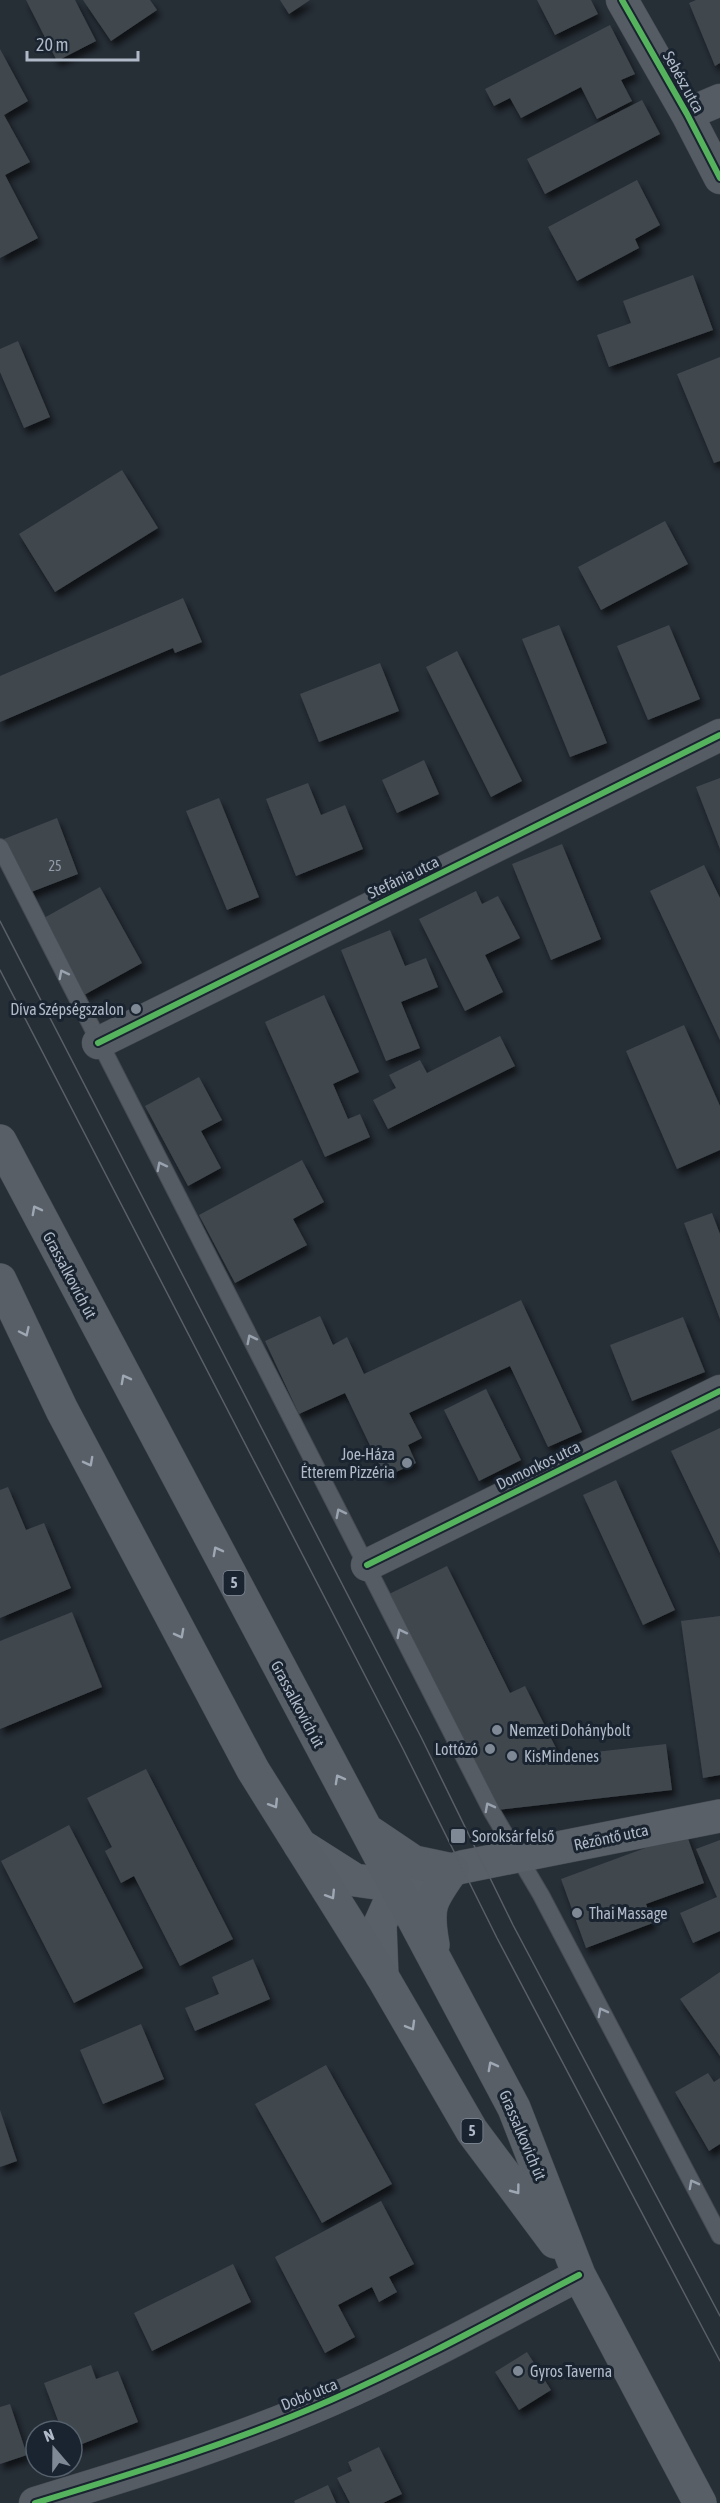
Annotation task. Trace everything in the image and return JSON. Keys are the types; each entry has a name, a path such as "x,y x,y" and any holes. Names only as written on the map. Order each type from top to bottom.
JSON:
{"main road":[{"name":"Grassalkovich út","path":"0,1141 514,2108 579,2275 700,2503"},
{"name":"Grassalkovich út","path":"0,1280 62,1410 233,1735 382,1976 472,2131 579,2275"},
{"name":"Rézöntő utca","path":"397,1886 452,1870 720,1815"},
{"path":"366,1830 414,1862 452,1870 433,1896 428,1919 436,1958"},
{"path":"300,1845 356,1880 397,1886 380,1923 382,1976"}],"street":[{"name":"Sebész utca","path":"622,0 687,114 720,178"},
{"path":"687,114 720,100"},
{"name":"Stefánia utca","path":"98,1043 720,735"},
{"name":"Domonkos utca","path":"367,1565 720,1391"},
{"name":"Dobó utca","path":"34,2503 143,2471 331,2400 407,2365 579,2275"}],"lane":[{"path":"0,847 492,1812 519,1857 720,2236"}],"building":[{"path":"26,0 75,0 96,41 57,61"},
{"path":"83,0 150,0 157,10 111,41"},
{"path":"280,0 310,0 289,14"},
{"path":"537,0 591,0 598,14 555,35"},
{"path":"696,0 720,0 720,63 715,66 689,3"},
{"path":"610,25 635,74 621,80 632,101 597,119 581,87 521,118 510,98 494,106 485,89"},
{"path":"0,49 28,101 4,115 30,162 5,175 38,238 0,258"},
{"path":"642,100 660,134 545,194 527,159"},
{"path":"637,180 660,225 635,239 639,248 577,281 548,227"},
{"path":"693,275 713,330 609,367 597,335 631,323 623,301"},
{"path":"18,341 50,417 24,428 0,372 0,349"},
{"path":"720,357 720,461 714,463 677,374"},
{"path":"122,470 158,528 55,592 19,534"},
{"path":"665,521 688,564 601,610 578,567"},
{"path":"183,598 202,642 175,653 173,648 0,722 0,676"},
{"path":"559,625 607,743 570,757 522,639"},
{"path":"669,625 700,699 648,720 617,646"},
{"path":"457,651 522,781 491,797 426,667"},
{"path":"380,663 399,711 319,742 300,694"},
{"path":"424,760 439,794 397,813 382,780"},
{"path":"720,778 720,849 696,787"},
{"path":"308,783 321,815 345,805 363,849 296,876 266,799"},
{"path":"219,798 259,897 227,910 186,811"},
{"path":"57,818 78,874 26,894 4,839"},
{"path":"562,844 601,939 551,960 512,864"},
{"path":"704,865 720,898 720,1040 650,891"},
{"path":"100,887 142,963 84,995 42,919"},
{"path":"476,891 482,904 498,896 520,938 485,955 503,992 465,1011 419,919"},
{"path":"390,930 405,966 426,958 438,987 401,1002 420,1048 386,1061 341,950"},
{"path":"324,995 359,1072 333,1084 348,1119 360,1114 370,1137 325,1157 265,1022"},
{"path":"684,1025 720,1106 720,1150 677,1169 626,1051"},
{"path":"500,1036 515,1066 388,1129 373,1100 396,1088 389,1075 420,1060 427,1073"},
{"path":"199,1077 222,1120 201,1131 221,1168 188,1186 145,1106"},
{"path":"302,1160 324,1202 293,1219 307,1245 235,1283 199,1215"},
{"path":"712,1213 720,1234 720,1319 684,1223"},
{"path":"521,1300 582,1432 548,1447 510,1366 409,1413 422,1438 408,1445 416,1463 385,1477 345,1393 299,1414 265,1341 320,1316 333,1345 347,1337 364,1374"},
{"path":"683,1317 705,1372 632,1401 610,1345"},
{"path":"486,1389 521,1460 479,1481 444,1410"},
{"path":"720,1428 720,1553 671,1451"},
{"path":"616,1480 675,1610 643,1625 583,1495"},
{"path":"8,1487 26,1530 44,1523 71,1588 0,1618 0,1490"},
{"path":"447,1566 510,1693 525,1686 560,1756 666,1744 672,1790 497,1810 389,1594"},
{"path":"72,1612 102,1687 0,1729 0,1641"},
{"path":"720,1616 720,1775 703,1778 681,1621"},
{"path":"146,1769 233,1939 180,1966 134,1876 121,1883 105,1851 112,1847 87,1798"},
{"path":"69,1825 143,1968 74,2003 1,1861"},
{"path":"686,1833 704,1883 646,1904 653,1923 586,1948 561,1879"},
{"path":"720,1840 720,1931 693,1943 680,1913 717,1897 696,1849"},
{"path":"253,1959 270,1999 195,2031 185,2008 219,1994 212,1977"},
{"path":"720,1972 720,2056 680,1999"},
{"path":"141,2024 164,2079 103,2104 80,2050"},
{"path":"326,2065 392,2184 322,2223 255,2104"},
{"path":"708,2073 714,2082 720,2078 720,2144 709,2151 675,2092"},
{"path":"0,2110 17,2161 0,2167"},
{"path":"381,2201 414,2264 389,2277 397,2292 379,2302 372,2287 338,2305 355,2337 325,2353 275,2257"},
{"path":"233,2264 251,2302 152,2351 134,2313"},
{"path":"527,2352 551,2390 519,2410 495,2372"},
{"path":"91,2365 96,2379 118,2371 138,2422 84,2443 84,2419 58,2419 44,2383"},
{"path":"10,2404 24,2446 24,2456 0,2464 0,2407"},
{"path":"379,2447 402,2494 383,2503 350,2503 337,2478 352,2471 348,2462"},
{"path":"328,2485 336,2503 295,2503 294,2501"}],"tram line":[{"path":"0,921 421,1737 513,1925 720,2316"},
{"path":"0,970 402,1747 497,1938 720,2361"}],"cycle path":[{"path":"622,0 687,114 720,178"},
{"path":"98,1043 720,735"},
{"path":"367,1565 720,1391"},
{"path":"35,2503 184,2456 258,2430 331,2400 456,2340 579,2275"}],"place":[{"name":"Díva Szépségszalon","path":"136,1009"},
{"name":"Joe-Háza Étterem Pizzéria","path":"407,1463"},
{"name":"Nemzeti Dohánybolt","path":"497,1730"},
{"name":"Lottózó","path":"490,1749"},
{"name":"KisMindenes","path":"512,1756"},
{"name":"Soroksár felső","path":"458,1836"},
{"name":"Thai Massage","path":"577,1913"},
{"name":"Gyros Taverna","path":"518,2371"}]}
